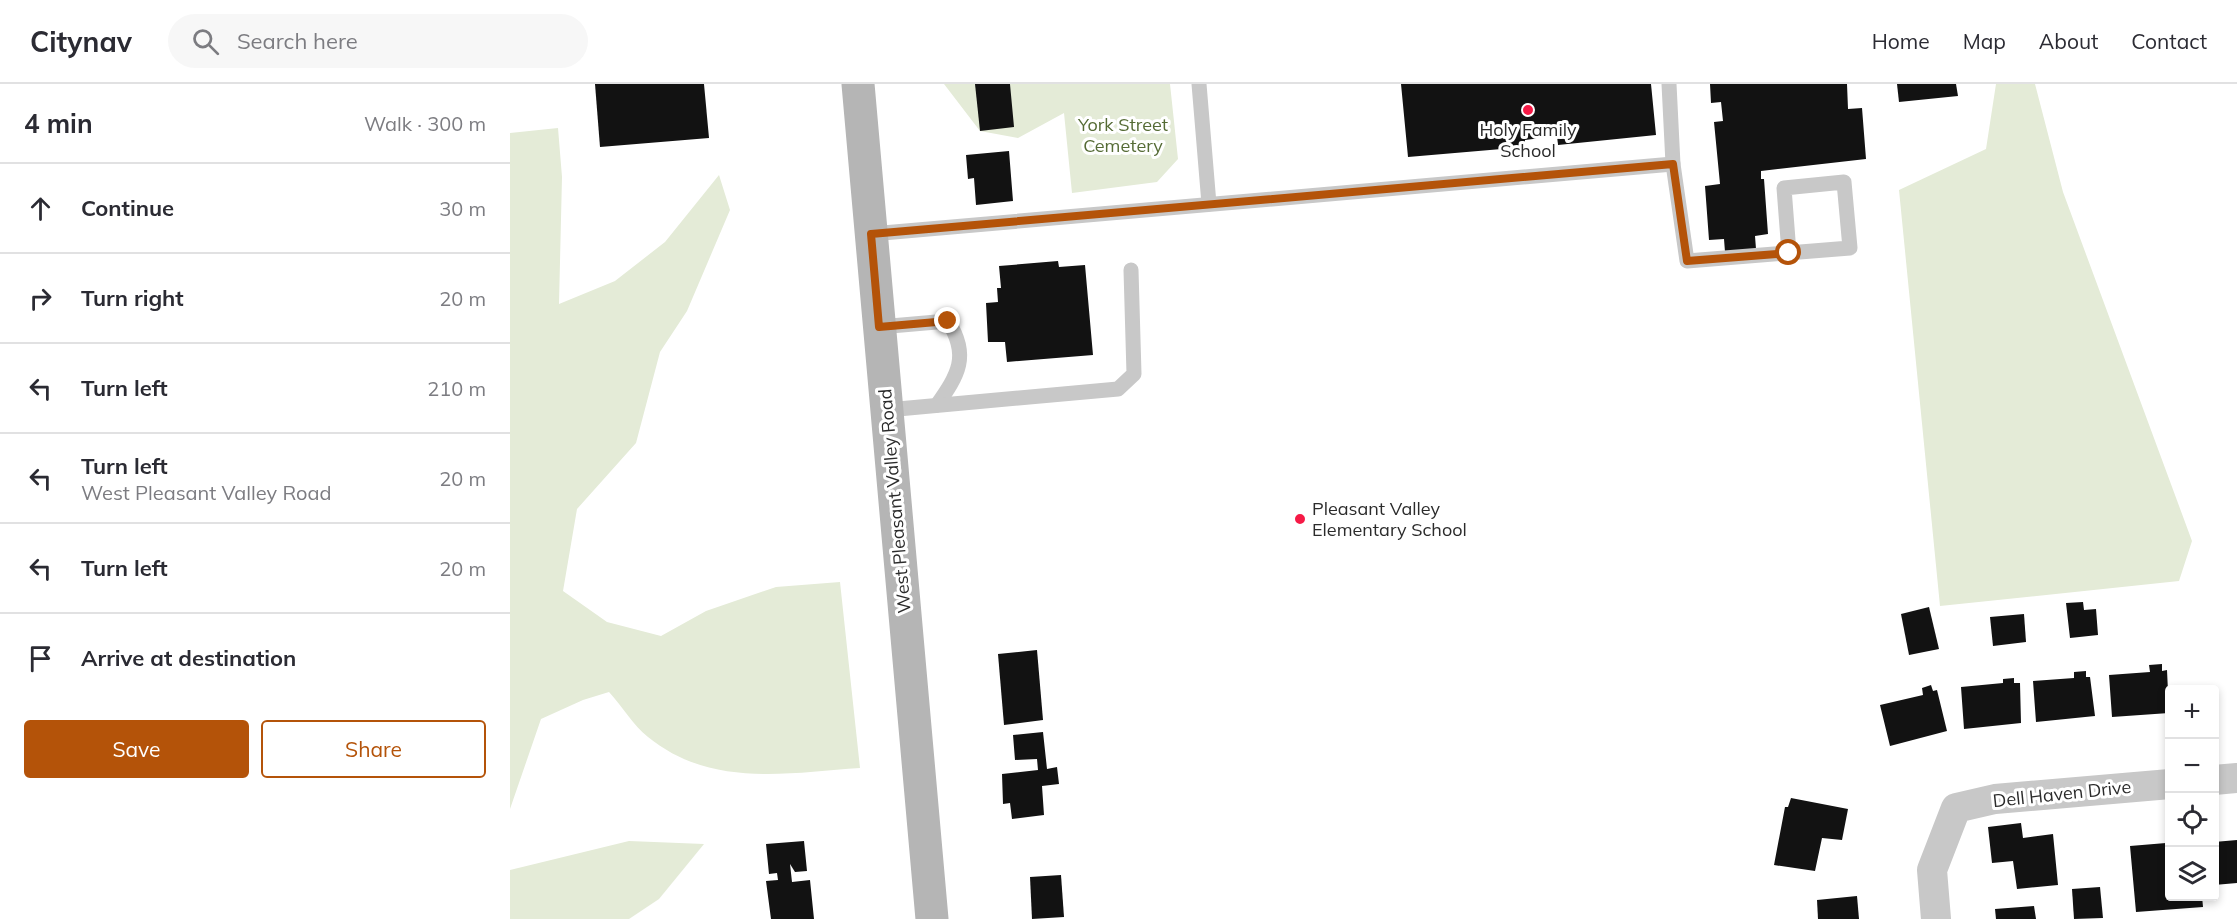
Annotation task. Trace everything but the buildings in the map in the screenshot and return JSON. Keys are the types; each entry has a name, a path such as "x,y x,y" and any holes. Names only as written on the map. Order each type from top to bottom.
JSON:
{"main road":[{"name":"West Pleasant Valley Road","path":"858,84 932,919"}],"street":[{"path":"2219,780 2237,778"},
{"name":"Dell Haven Drive","path":"1936,919 1932,870 1956,808 1995,800 2165,784"}],"lane":[{"path":"1199,84 1209,204"},
{"path":"1669,84 1673,164 1687,261 1789,253 1850,248 1844,182 1784,188 1789,253"},
{"path":"871,234 1673,164"},
{"path":"887,410 1118,389 1134,374 1131,270"},
{"path":"879,327 948,321 956,334 960,358 957,376 938,405"}],"green space":[{"name":"York Street Cemetery","path":"944,84 1170,84 1178,159 1157,182 1072,193 1064,113 1018,138 980,131"},
{"path":"1996,84 2035,84 2063,192 2192,541 2179,581 1940,606 1899,190 1986,149"},
{"path":"558,128 562,177 559,304 615,281 665,242 719,175 730,210 687,311 660,352 636,443 577,509 563,591 607,622 661,636 706,611 776,587 840,582 860,768 750,774 723,771 697,764 672,753 648,737 609,692 583,700 541,719 510,809 510,133"},
{"path":"629,841 704,844 659,899 629,919 510,919 510,870"}],"place":[{"name":"Holy Family School","path":"1528,110"},
{"name":"Pleasant Valley Elementary School","path":"1300,519"}],"route":[{"path":"948,321 879,327 871,234 1673,164 1687,261 1789,253"}]}
